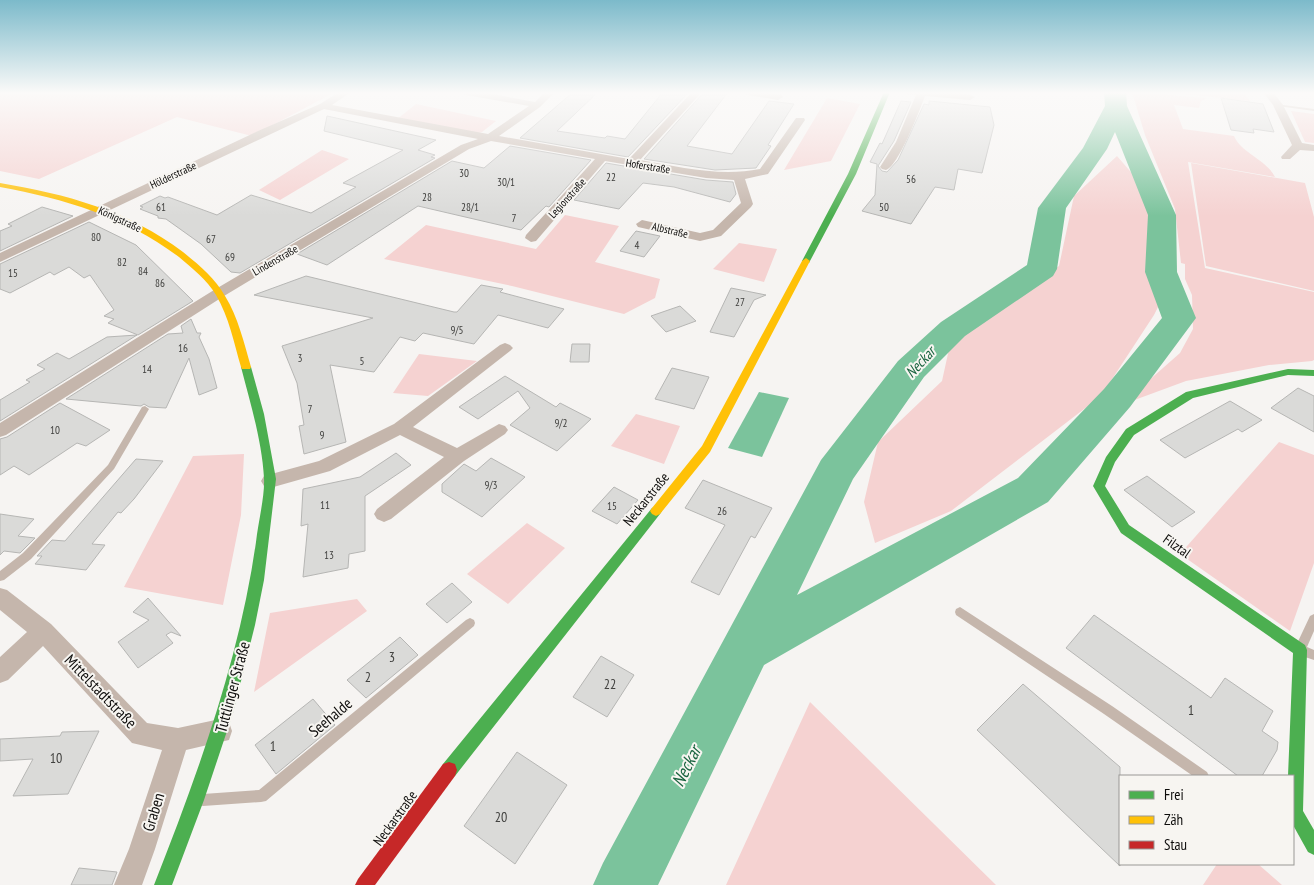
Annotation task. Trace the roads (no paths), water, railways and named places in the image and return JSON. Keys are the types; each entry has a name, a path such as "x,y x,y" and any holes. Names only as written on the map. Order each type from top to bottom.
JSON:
{"street":[{"name":"Hölderstraße","path":"0,258 261,133"},
{"name":"Hoferstraße","path":"465,133 706,175 739,177 764,172 791,133"},
{"name":"Lindenstraße","path":"0,431 219,293 465,147 490,138 497,133"},
{"path":"631,163 659,133"},
{"name":"Neckarstraße","path":"364,885 441,780 706,449 852,174 869,133"},
{"path":"886,167 905,133"},
{"path":"1292,133 1298,146"},
{"path":"901,142 914,144"},
{"path":"1286,157 1298,146 1314,148"},
{"name":"Legionstraße","path":"531,238 602,157"},
{"name":"Albstraße","path":"642,224 700,237 717,233 747,204 739,177"},
{"name":"Königstraße","path":"0,185 53,194 100,209 132,223 185,256 219,293"},
{"name":"Tuttlinger Straße","path":"163,885 220,731 250,619 261,560 270,481 256,396 219,293"},
{"path":"270,481 324,466 400,428 505,348"},
{"name":"Filztal","path":"1300,650 1125,528 1099,486 1110,460 1130,432 1190,395 1288,372 1314,373"},
{"path":"400,428 458,456"},
{"path":"384,514 458,456 499,430"},
{"name":"Mittelstadtstraße","path":"0,597 43,631 142,734 178,740 220,731"},
{"path":"0,672 43,631"},
{"path":"1300,650 1295,813 1314,846"},
{"name":"Graben","path":"128,885 137,866 165,772 178,740"}],"lane":[{"path":"0,577 27,556 111,467 145,409"},
{"path":"960,612 1108,710 1202,775"},
{"path":"1314,619 1300,650 1314,655"},
{"name":"Seehalde","path":"196,800 261,796 470,623"},
{"path":"1294,840 1314,854"}],"waterway":[{"name":"Neckar","path":"625,885 836,471 911,369 953,329 1042,269 1052,208 1095,149 1103,133"},
{"name":"Neckar","path":"1128,133 1162,215 1161,272 1179,318"},
{"name":"Neckar","path":"746,648 1033,490 1117,398 1172,326"}]}
